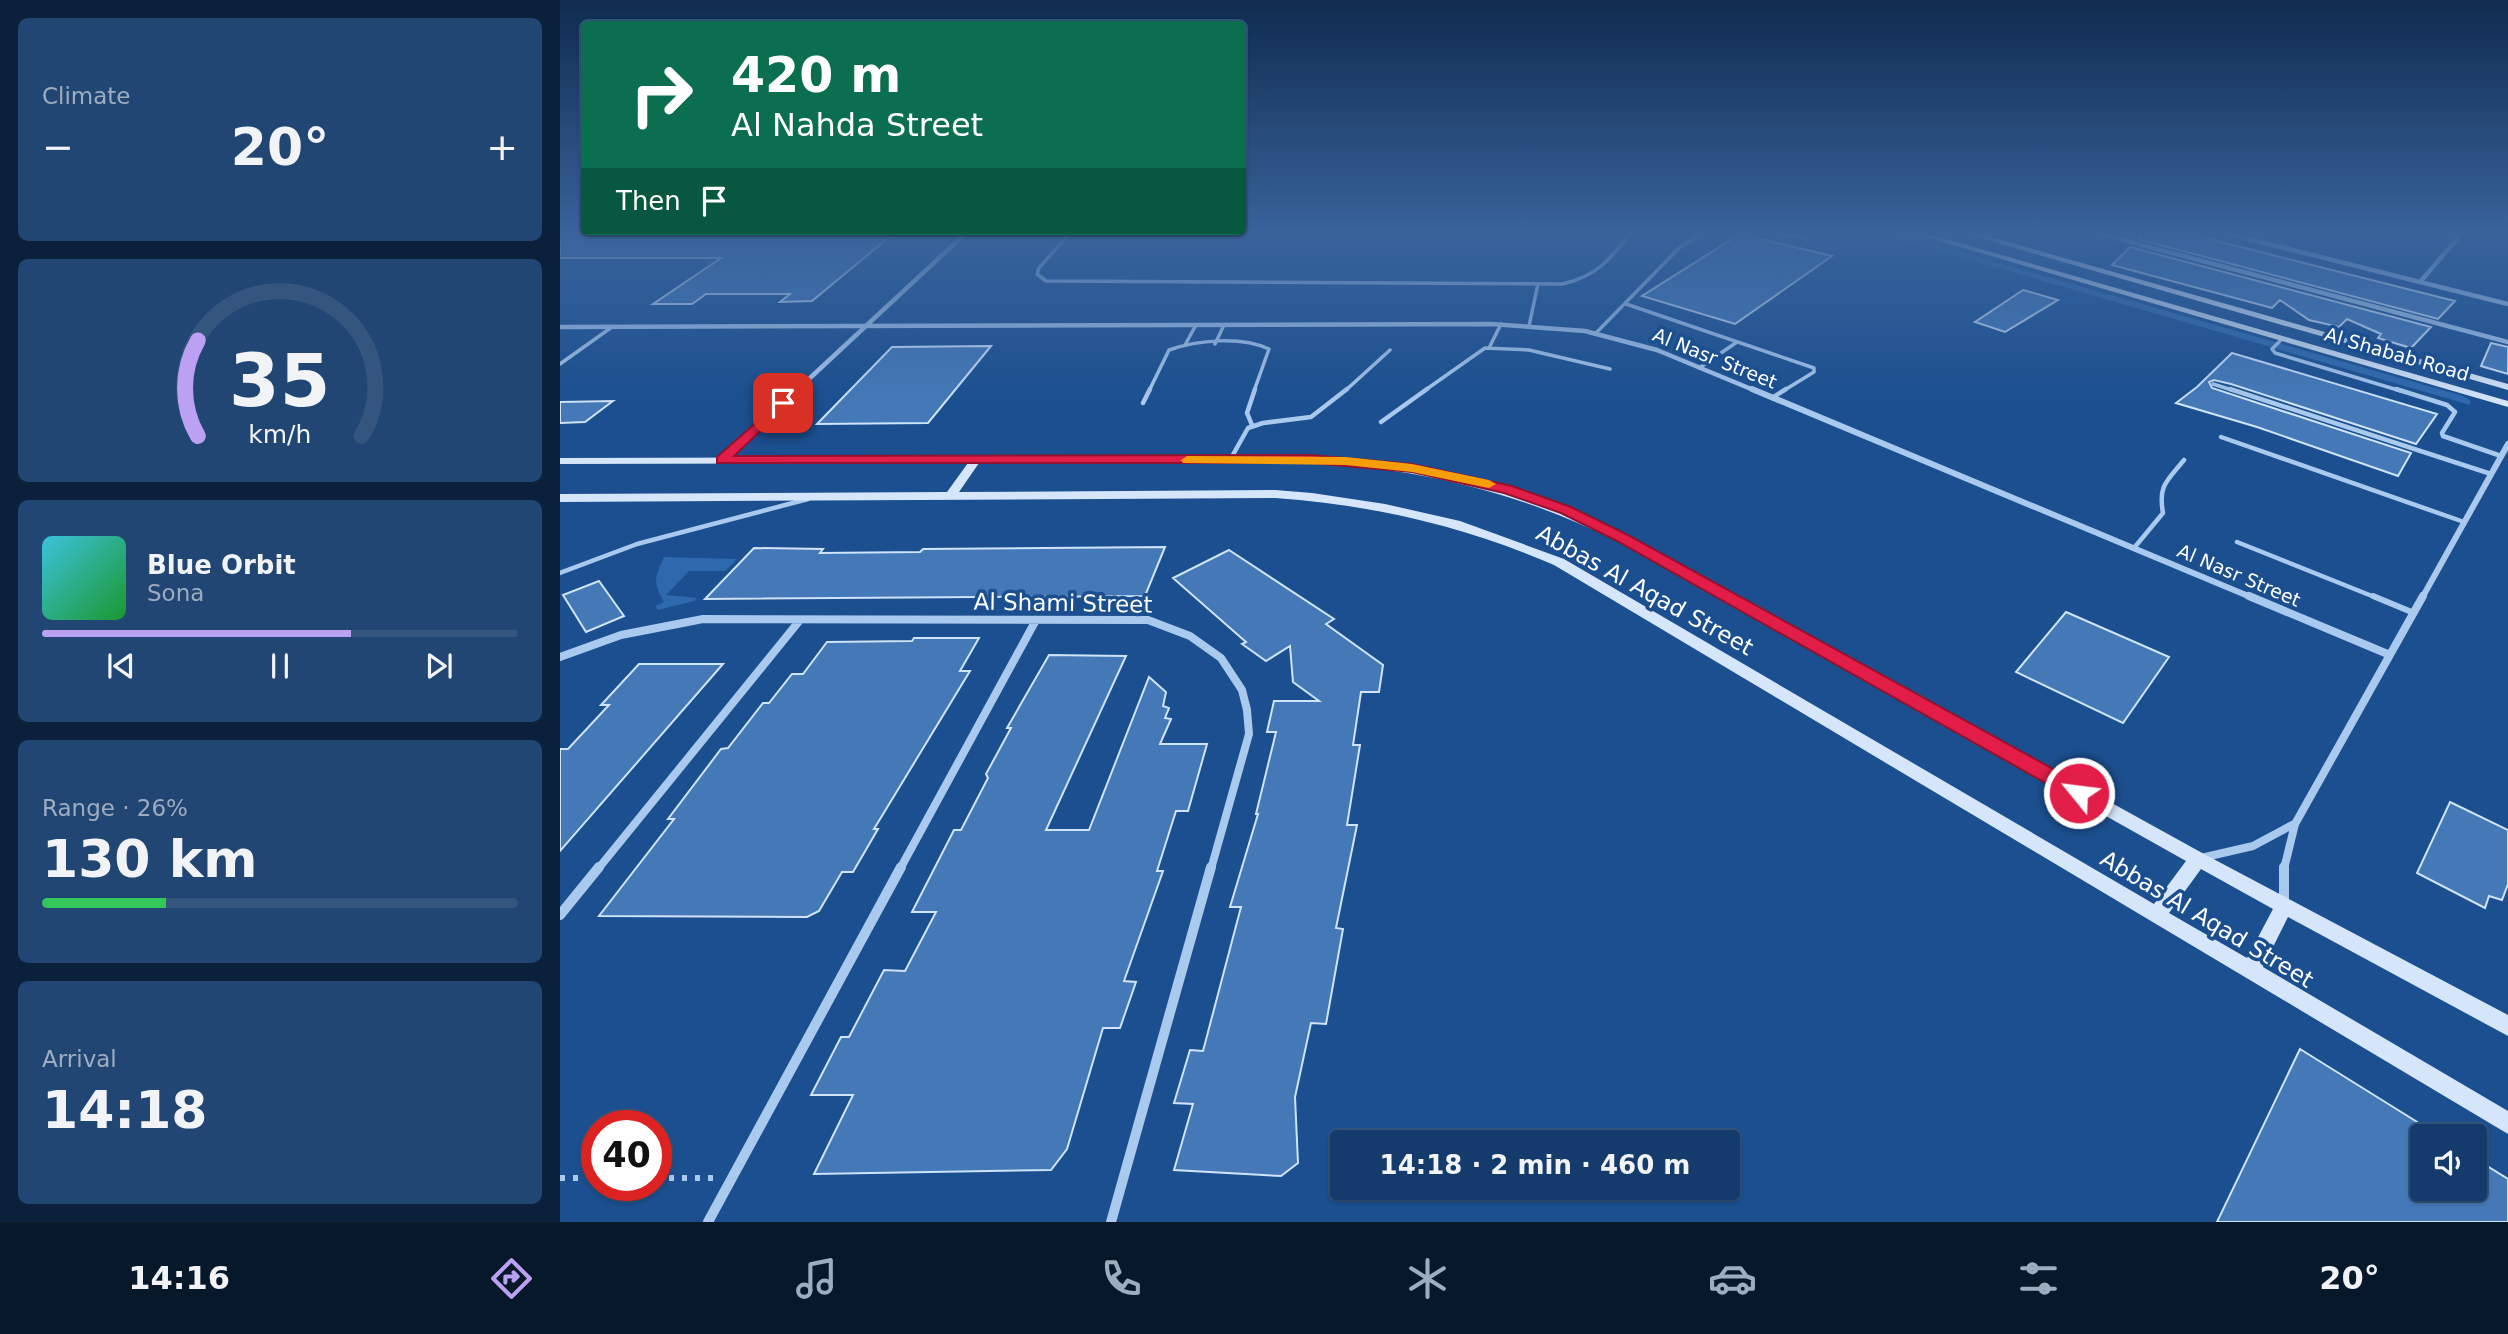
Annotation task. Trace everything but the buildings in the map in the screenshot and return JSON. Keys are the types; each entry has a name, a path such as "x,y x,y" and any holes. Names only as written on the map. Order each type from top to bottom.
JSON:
{"street":[{"path":"722,460 905,289"},
{"name":"Al Shabab Road","path":"2110,289 2508,404"},
{"name":"Al Shabab Road","path":"2164,289 2508,387"},
{"path":"2308,289 2508,342"},
{"path":"2448,289 2508,304"},
{"name":"Al Nasr Street","path":"560,327 1501,324 1596,333 1657,350 2390,655"},
{"path":"2251,971 2284,906 2284,861 2295,824 2508,444"},
{"path":"950,496 976,460"},
{"name":"Abbas Al Aqad Street","path":"560,461 1334,460 1412,468 1488,484 1566,510 1622,538 2198,859 2508,1026"},
{"name":"Abbas Al Aqad Street","path":"560,498 1240,494 1310,496 1416,512 1489,533 1559,562 2508,1123"},
{"name":"Al Shami Street","path":"560,657 621,635 703,619 1148,621 1192,636 1211,647 1231,669 1245,694 1249,734 1111,1222"},
{"path":"560,915 800,620"},
{"path":"708,1222 1036,620"},
{"path":"2156,915 2198,859 2253,846 2295,824"}],"lane":[{"path":"1529,326 1537,289"},
{"path":"1596,333 1640,289"},
{"path":"1626,304 1814,368 1814,372 1772,398"},
{"path":"1490,346 1501,324"},
{"path":"1185,345 1196,325"},
{"path":"1215,344 1224,325"},
{"path":"560,364 612,327"},
{"path":"2282,339 2272,349 2275,353 2447,405 2455,412 2442,433 2444,436 2501,456"},
{"path":"1699,368 1737,342"},
{"path":"1143,403 1166,354 1185,345 1256,343 1269,349 1247,413 1252,425"},
{"path":"1381,422 1478,351 1490,346 1529,350 1610,369"},
{"path":"1230,460 1252,425 1299,420 1316,414 1390,350"},
{"path":"2213,383 2491,474"},
{"path":"2221,437 2465,522"},
{"path":"2134,548 2163,513 2160,495 2163,485 2184,460"},
{"path":"560,573 637,544 818,496"},
{"path":"2237,542 2414,612"}],"path":[{"path":"560,1178 581,1178"},
{"path":"672,1178 732,1179"}],"shaded area":[{"path":"2071,289 2090,289 2463,396 2470,400 2470,405"},
{"path":"664,557 737,559 725,571 689,571 666,595 697,598 658,610 655,606 664,602 656,580"}],"slow traffic":[{"path":"1187,460 1346,461 1412,468 1489,484"}],"route":[{"path":"783,403 722,460 1311,459 1412,468 1508,489 1595,523 2079,793"}]}
